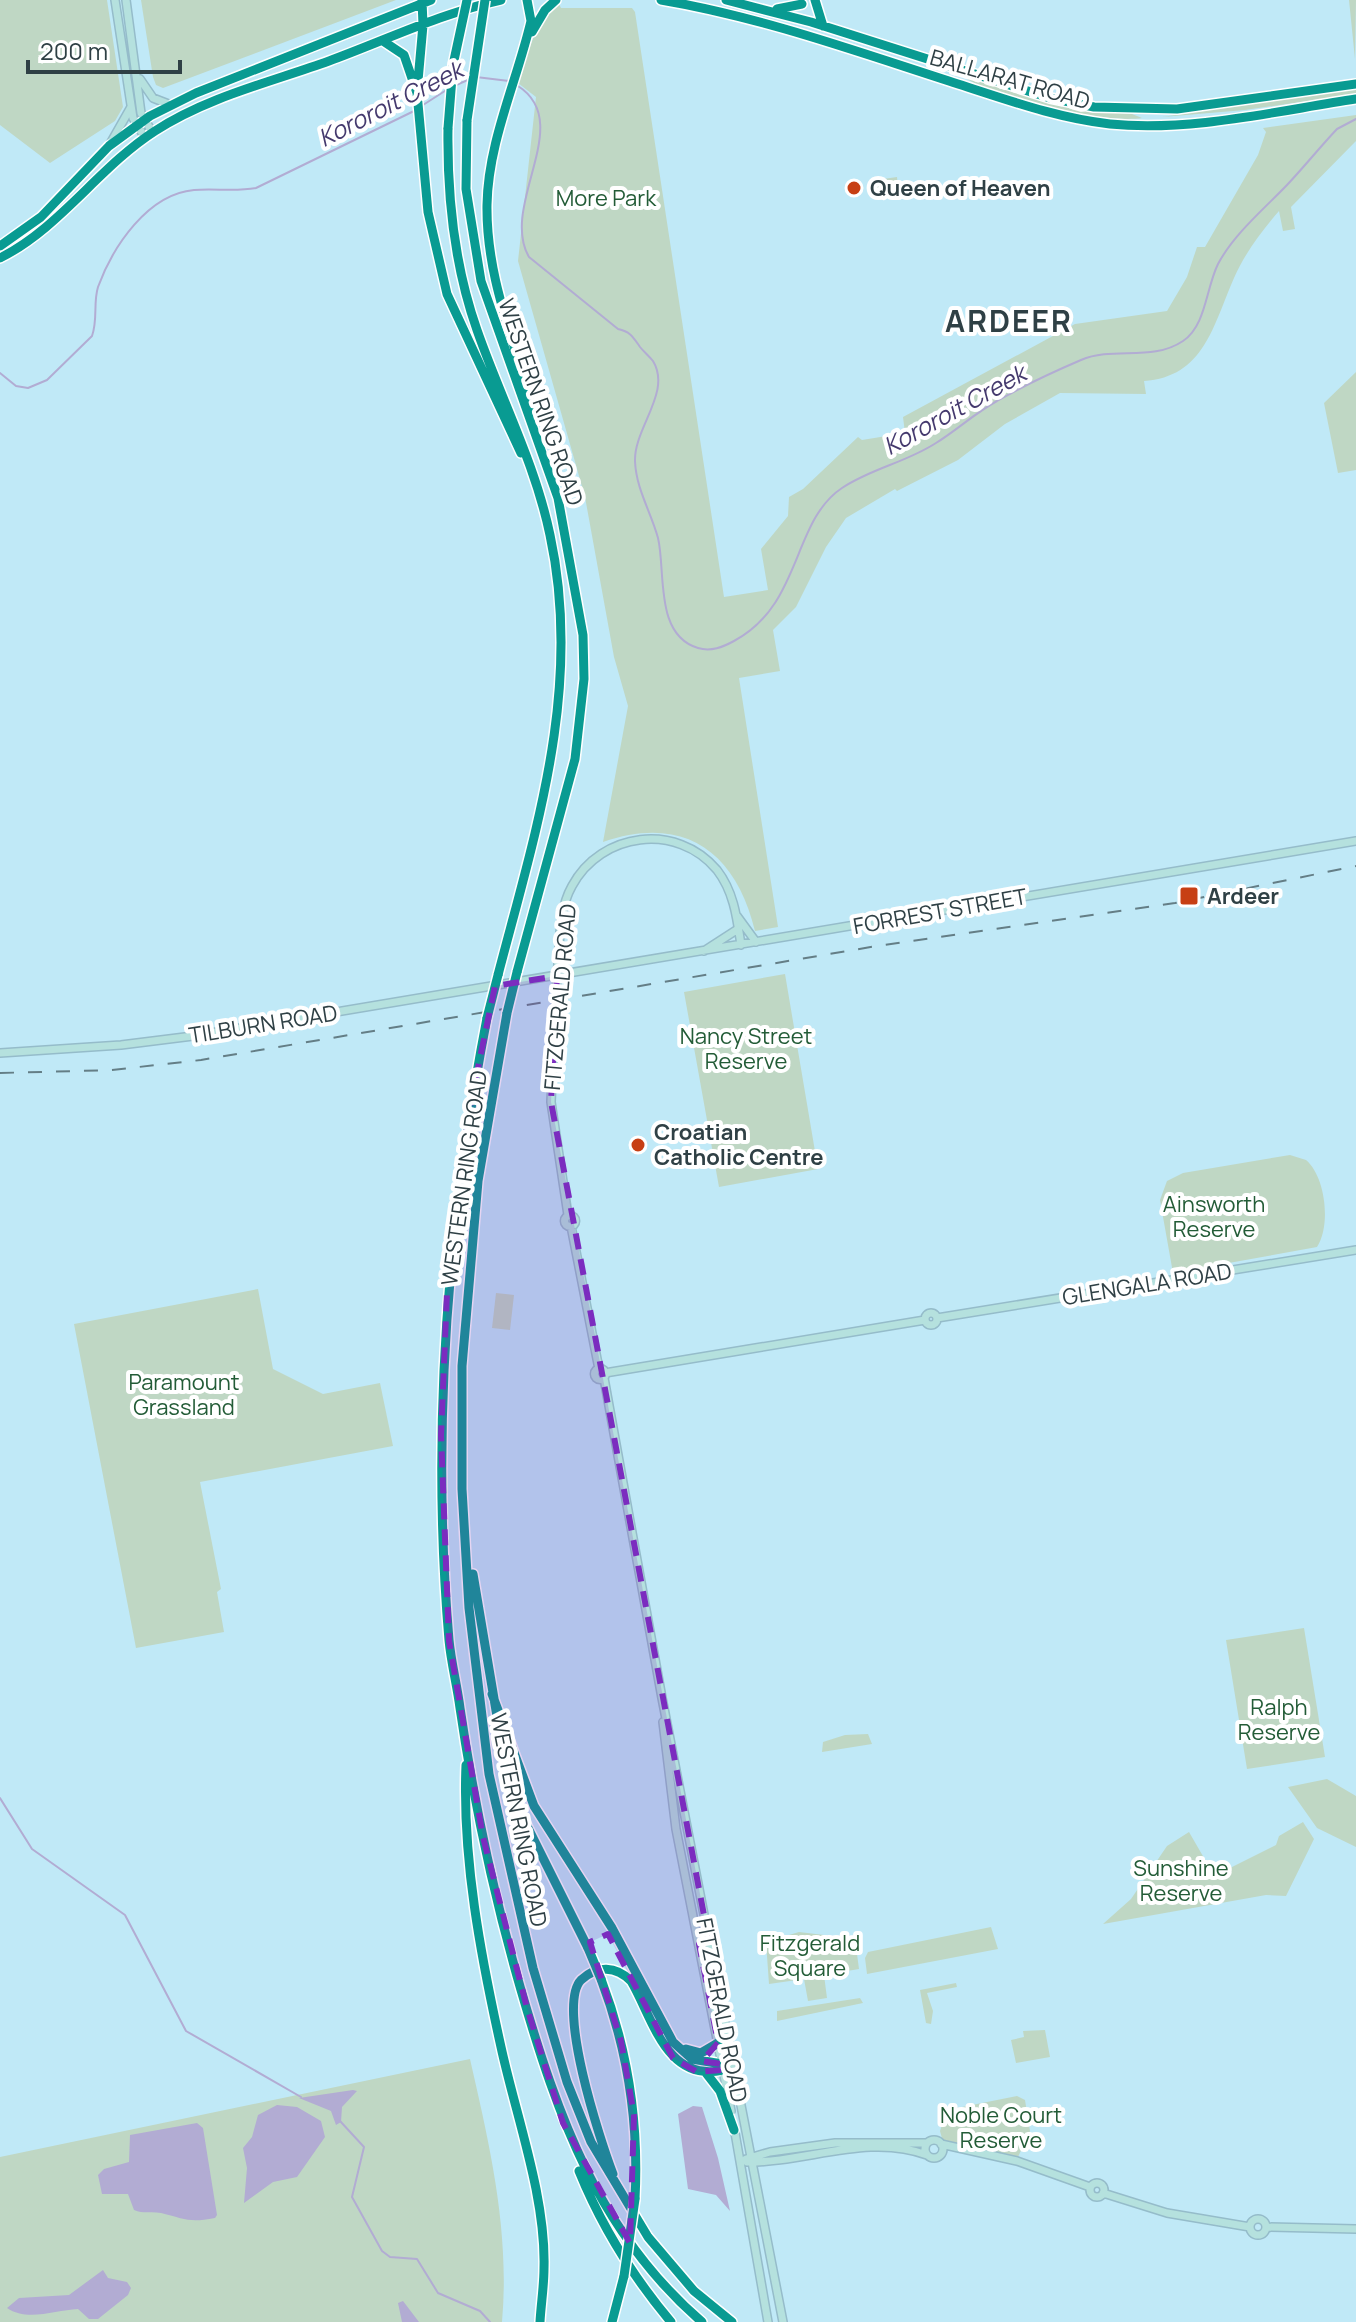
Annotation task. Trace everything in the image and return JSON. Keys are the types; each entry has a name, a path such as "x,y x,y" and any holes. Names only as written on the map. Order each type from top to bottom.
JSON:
{"highway":[{"path":"393,14 405,0"},
{"name":"WESTERN RING ROAD","path":"467,0 453,65 448,128 450,209 460,271 477,331 540,492 558,584 562,684 551,766 487,1018 458,1180 447,1292 442,1400 449,1641 466,1749 498,1905 563,2123 591,2182 625,2236 659,2279 702,2322"},
{"name":"WESTERN RING ROAD","path":"485,0 467,120 466,189 481,281 558,498 579,596 584,679 575,759 507,1013 480,1165 466,1292 461,1430 469,1608 477,1702 513,1894 567,2082 591,2142 631,2202 648,2237 694,2291 732,2322"},
{"path":"0,258 59,215 148,135 200,107 423,25 501,0"},
{"path":"527,0 531,21 490,171 488,233 506,331 543,449"},
{"path":"524,49 540,17 556,0"},
{"name":"BALLARAT ROAD","path":"661,0 808,37 1017,104 1085,121 1155,126 1356,99"},
{"name":"BALLARAT ROAD","path":"726,0 823,26 1082,105 1154,111 1356,84"},
{"path":"815,0 823,26"},
{"path":"0,246 51,207 109,146 171,105 425,1 417,93 428,212 447,294 459,327 540,492"},
{"path":"753,7 786,9 802,4"},
{"path":"383,41 404,55 417,93"},
{"path":"958,69 958,84"},
{"path":"1005,109 1017,104 1024,117"},
{"path":"1154,111 1155,126"},
{"path":"51,207 59,215"},
{"path":"468,1547 506,1763 522,1816 601,1979 619,2032 631,2096 636,2142 631,2202 624,2276 612,2322"},
{"path":"492,1694 534,1806 604,1914 682,2052 698,2061 725,2067"},
{"path":"466,1749 466,1806 486,1973 540,2218 545,2266 540,2322"},
{"path":"631,2202 609,2165 588,2097 573,2009 577,1984 590,1973 603,1969 627,1977 673,2058 687,2068 706,2073 725,2067"},
{"path":"662,2018 692,2052 706,2052 718,2043"},
{"path":"706,2073 720,2091 734,2130"},
{"path":"563,2123 585,2185 615,2242 671,2322"}],"street":[{"path":"115,0 131,107 148,135"},
{"path":"126,0 141,123"},
{"path":"137,74 150,95 171,105"},
{"path":"109,146 131,107"},
{"name":"FITZGERALD ROAD","path":"741,945 737,916 725,882 699,853 660,839 631,841 603,852 591,861 571,888 562,919 551,1102 568,1215 564,1221 571,1226 601,1375 709,1945 734,2130 768,2322"},
{"name":"FORREST STREET","path":"525,981 1356,841"},
{"path":"737,916 756,942"},
{"path":"703,952 738,929"},
{"name":"TILBURN ROAD","path":"0,1053 121,1045 193,1036 525,981"},
{"name":"GLENGALA ROAD","path":"601,1375 925,1320 930,1313 937,1318 1356,1250"},
{"name":"FITZGERALD ROAD","path":"662,1698 675,1820 699,1947 718,2043 750,2159 781,2322"},
{"path":"699,1947 709,1945"},
{"path":"741,2161 827,2144 927,2143 934,2140 966,2152 1017,2161 1090,2187 1099,2183 1103,2193 1167,2213 1250,2227 1257,2219 1263,2220 1266,2227 1356,2229"},
{"path":"927,2143 927,2155"},
{"path":"940,2156 941,2144"},
{"path":"750,2159 866,2148 911,2150 931,2158 966,2152"},
{"path":"753,2176 775,2159"}],"highlighted area":[{"path":"557,976 551,1102 709,1942 699,1944 718,2043 702,2061 722,2064 723,2070 697,2072 673,2058 608,1934 590,1942 621,2041 634,2115 630,2243 563,2123 527,2008 483,1837 449,1641 441,1435 447,1292 469,1111 495,986"}],"green space":[{"path":"0,0 107,0 123,107 115,121 50,163 0,125"},
{"path":"141,0 396,0 163,88 156,85 153,77"},
{"path":"1349,0 1356,0 1355,59"},
{"name":"More Park","path":"559,4 561,8 632,8 635,12 724,597 768,590 761,549 788,516 789,497 803,489 858,437 862,440 905,433 903,417 1075,324 1167,311 1187,277 1197,247 1205,247 1258,155 1266,132 1263,128 1356,115 1356,141 1291,207 1295,229 1283,231 1279,211 1260,235 1238,269 1204,346 1180,370 1144,381 1146,394 1060,393 1005,424 958,460 897,491 895,489 846,518 826,547 796,607 773,630 780,671 739,678 778,927 755,931 734,879 720,860 702,846 681,837 658,833 603,842 628,706 614,657 585,497 518,261 536,97 518,83 538,28"},
{"path":"963,76 1084,110 1132,114 1142,118 1102,117 1050,108 999,94"},
{"path":"1356,88 1356,94 1245,110 1162,117"},
{"path":"897,177 898,188 871,192 869,181"},
{"path":"1356,372 1356,470 1338,473 1324,403"},
{"name":"Nancy Street Reserve","path":"785,974 818,1169 719,1187 684,992"},
{"name":"Ainsworth Reserve","path":"1290,1155 1306,1160 1322,1189 1324,1227 1317,1247 1173,1273 1160,1200 1167,1181 1183,1173"},
{"name":"Paramount Grassland","path":"258,1289 273,1369 323,1394 380,1383 393,1446 200,1482 221,1589 217,1592 224,1632 136,1648 74,1324"},
{"path":"496,1293 514,1295 510,1330 492,1328"},
{"name":"Ralph Reserve","path":"1304,1628 1325,1757 1247,1769 1226,1640"},
{"path":"868,1734 872,1744 822,1752 823,1742 845,1735"},
{"path":"1327,1779 1356,1796 1356,1847 1317,1828 1288,1787"},
{"name":"Sunshine Reserve","path":"1303,1822 1314,1839 1286,1896 1266,1895 1103,1924 1131,1899 1167,1846 1189,1832 1211,1870 1218,1874 1276,1845 1279,1836"},
{"path":"991,1927 998,1949 867,1974 865,1958 868,1952"},
{"name":"Fitzgerald Square","path":"799,1932 824,1935 857,1954 859,1969 824,1975 827,1998 808,2001 804,1979 769,1984 766,1942"},
{"path":"956,1983 957,1987 927,1993 933,2011 931,2024 926,2023 920,1990"},
{"path":"860,1998 863,2003 777,2021 777,2011"},
{"path":"1045,2030 1050,2057 1016,2063 1011,2040 1024,2037 1023,2031"},
{"path":"470,2059 501,2222 502,2322 0,2322 0,2157"},
{"name":"Noble Court Reserve","path":"1017,2096 1025,2100 1030,2131 1018,2157 943,2142 940,2131 947,2110"}],"shaded area":[{"path":"357,2091 342,2107 341,2122 336,2125 331,2111 299,2098"},
{"path":"277,2105 297,2107 321,2121 325,2137 297,2177 273,2182 244,2203 247,2168 243,2148 252,2137 258,2115"},
{"path":"693,2106 702,2107 730,2211 716,2195 688,2189 678,2114"},
{"path":"197,2123 203,2128 215,2218 193,2220 137,2211 128,2194 102,2194 98,2175 104,2169 129,2162 130,2135"},
{"path":"103,2270 108,2278 127,2282 131,2288 128,2295 98,2319 89,2319 78,2309 32,2315 7,2308 19,2298 69,2295"},
{"path":"403,2301 419,2322 402,2322 398,2303"}],"waterway":[{"name":"Kororoit Creek","path":"476,77 509,81"},
{"name":"Kororoit Creek","path":"454,86 470,79"},
{"name":"Kororoit Creek","path":"518,86 534,102 540,121 539,143 523,214 522,236 529,257 618,329 631,335 653,361 658,373 658,385 636,448 636,471 658,538 668,616 674,630 684,641 708,649 734,641 773,607 814,521 826,503 842,488 924,450 997,401 1081,360 1106,354 1159,351 1183,341 1191,334 1201,316 1218,264 1232,242 1337,129 1356,119"},
{"name":"Kororoit Creek","path":"423,105 448,89"},
{"name":"Kororoit Creek","path":"0,373 16,386 28,388 47,380 92,336 98,287 113,255 134,225 162,201 194,190 256,188 414,111"},
{"path":"0,1798 32,1849 125,1915 186,2031 301,2097"},
{"path":"340,2121 364,2147 352,2197 382,2251 390,2257 417,2259 438,2293 480,2311 490,2322"}],"railway":[{"path":"0,1073 112,1070 201,1060 877,946 1175,903 1356,866"}],"place":[{"name":"Queen of Heaven","path":"854,188"},
{"name":"Ardeer","path":"1189,896"},
{"name":"Croatian Catholic Centre","path":"638,1145"}],"district":[{"name":"ARDEER","path":"1009,320"}]}
